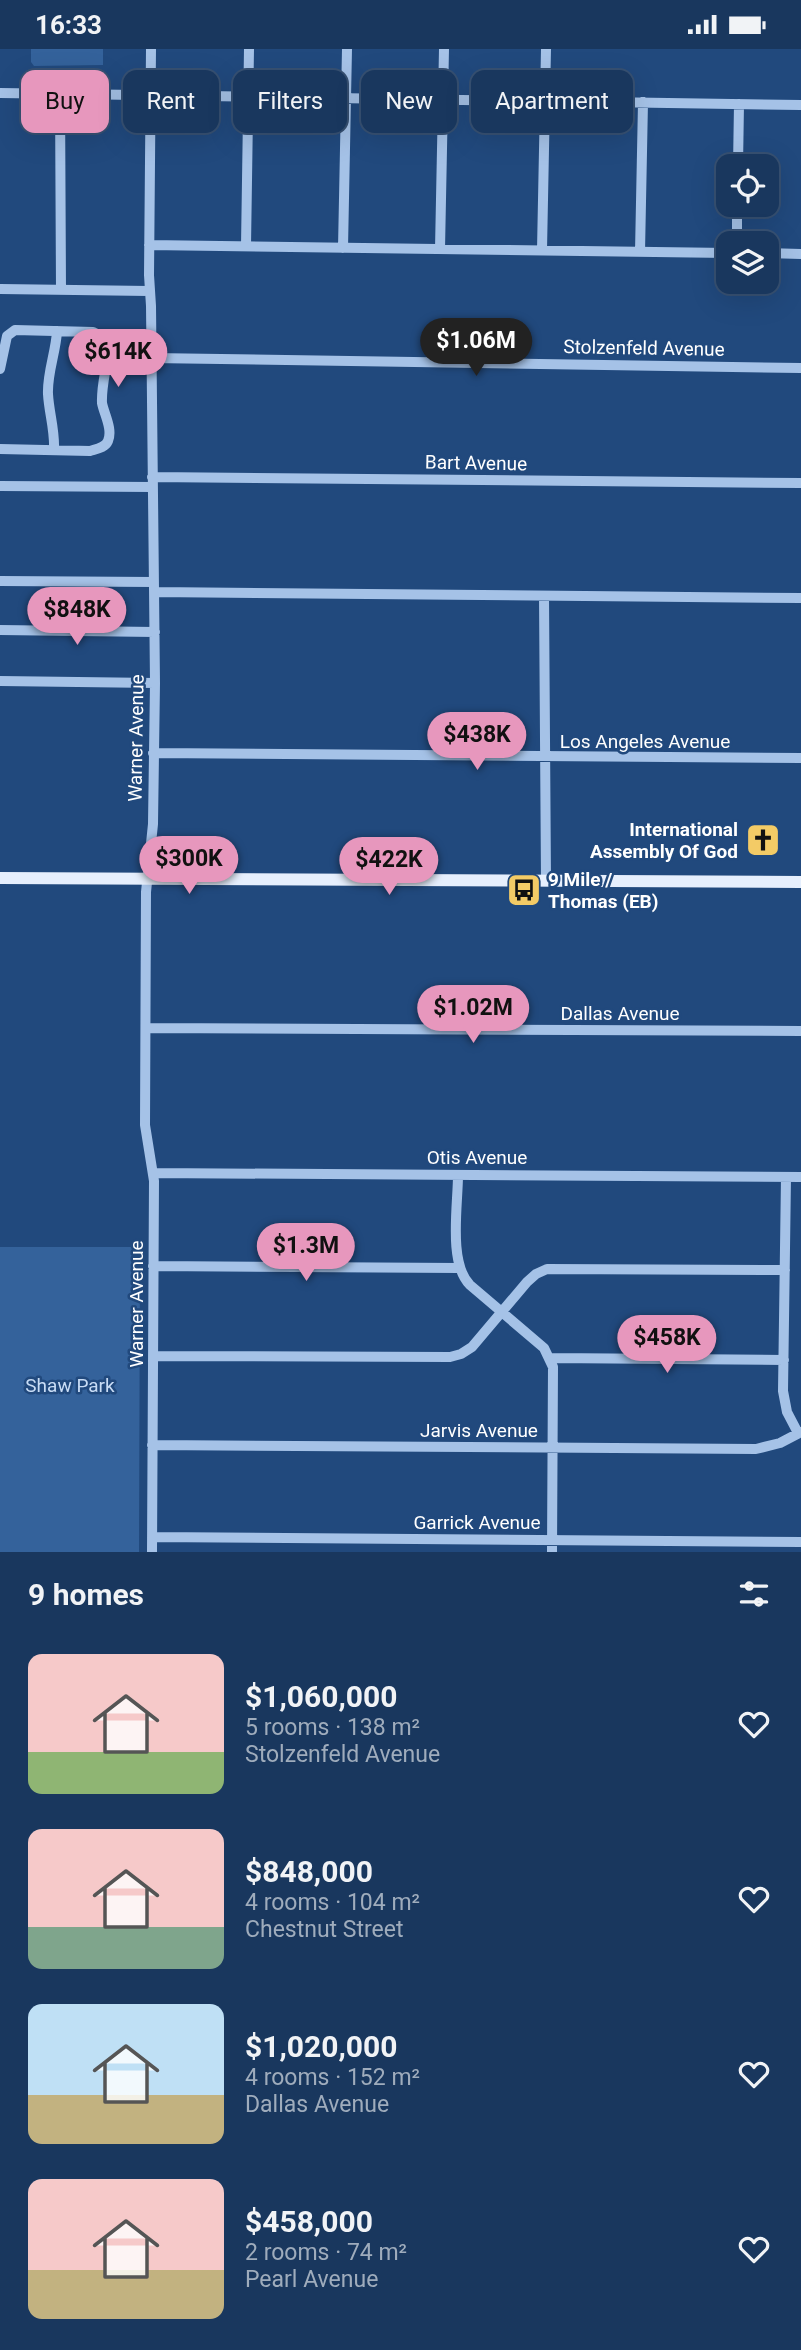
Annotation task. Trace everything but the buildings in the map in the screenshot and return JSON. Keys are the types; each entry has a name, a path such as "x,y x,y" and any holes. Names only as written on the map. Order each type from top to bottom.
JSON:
{"main road":[{"path":"0,878 801,883"}],"street":[{"name":"Warner Avenue","path":"151,49 151,70"},
{"path":"249,49 249,70"},
{"path":"346,49 346,70"},
{"path":"444,49 444,70"},
{"path":"546,49 546,70"},
{"path":"0,93 21,93"},
{"path":"633,102 801,105"},
{"path":"640,252 643,102"},
{"path":"738,154 739,104"},
{"path":"60,133 61,290"},
{"name":"Warner Avenue","path":"151,133 149,291 155,683 153,824 148,879 145,1125 153,1173 152,1552"},
{"path":"246,246 248,133"},
{"path":"343,248 345,133"},
{"path":"440,249 442,133"},
{"path":"542,250 546,133"},
{"path":"149,245 716,253"},
{"path":"779,253 801,254"},
{"path":"0,289 149,291"},
{"path":"0,369 3,341 15,330 93,332 107,339 109,347 103,375 102,401 108,441 103,447 90,451 0,449"},
{"path":"54,450 54,423 48,394 57,331"},
{"name":"Stolzenfeld Avenue","path":"151,358 801,368"},
{"name":"Bart Avenue","path":"0,486 152,482 801,483"},
{"path":"0,581 544,596 801,598"},
{"path":"544,596 546,881"},
{"path":"0,630 155,632"},
{"path":"0,681 155,683"},
{"name":"Los Angeles Avenue","path":"153,753 801,758"},
{"name":"Dallas Avenue","path":"146,1028 801,1031"},
{"name":"Otis Avenue","path":"153,1173 801,1177"},
{"path":"458,1175 459,1268 466,1280 541,1345 551,1359 554,1371 552,1552"},
{"path":"786,1177 785,1405 800,1432"},
{"path":"153,1266 459,1268"},
{"path":"153,1356 450,1357 472,1347 531,1278 547,1269 785,1271"},
{"path":"551,1359 784,1360"},
{"name":"Jarvis Avenue","path":"152,1445 756,1449 780,1443 800,1432"},
{"name":"Garrick Avenue","path":"152,1537 553,1540 781,1547 801,1542"}],"green space":[{"path":"31,49 103,49 103,65 34,66 31,62"},
{"name":"Shaw Park","path":"0,1247 140,1247 139,1552 0,1552"}],"place":[{"name":"International Assembly Of God","path":"763,840"},
{"name":"9 Mile / Thomas (EB)","path":"524,890"}]}
